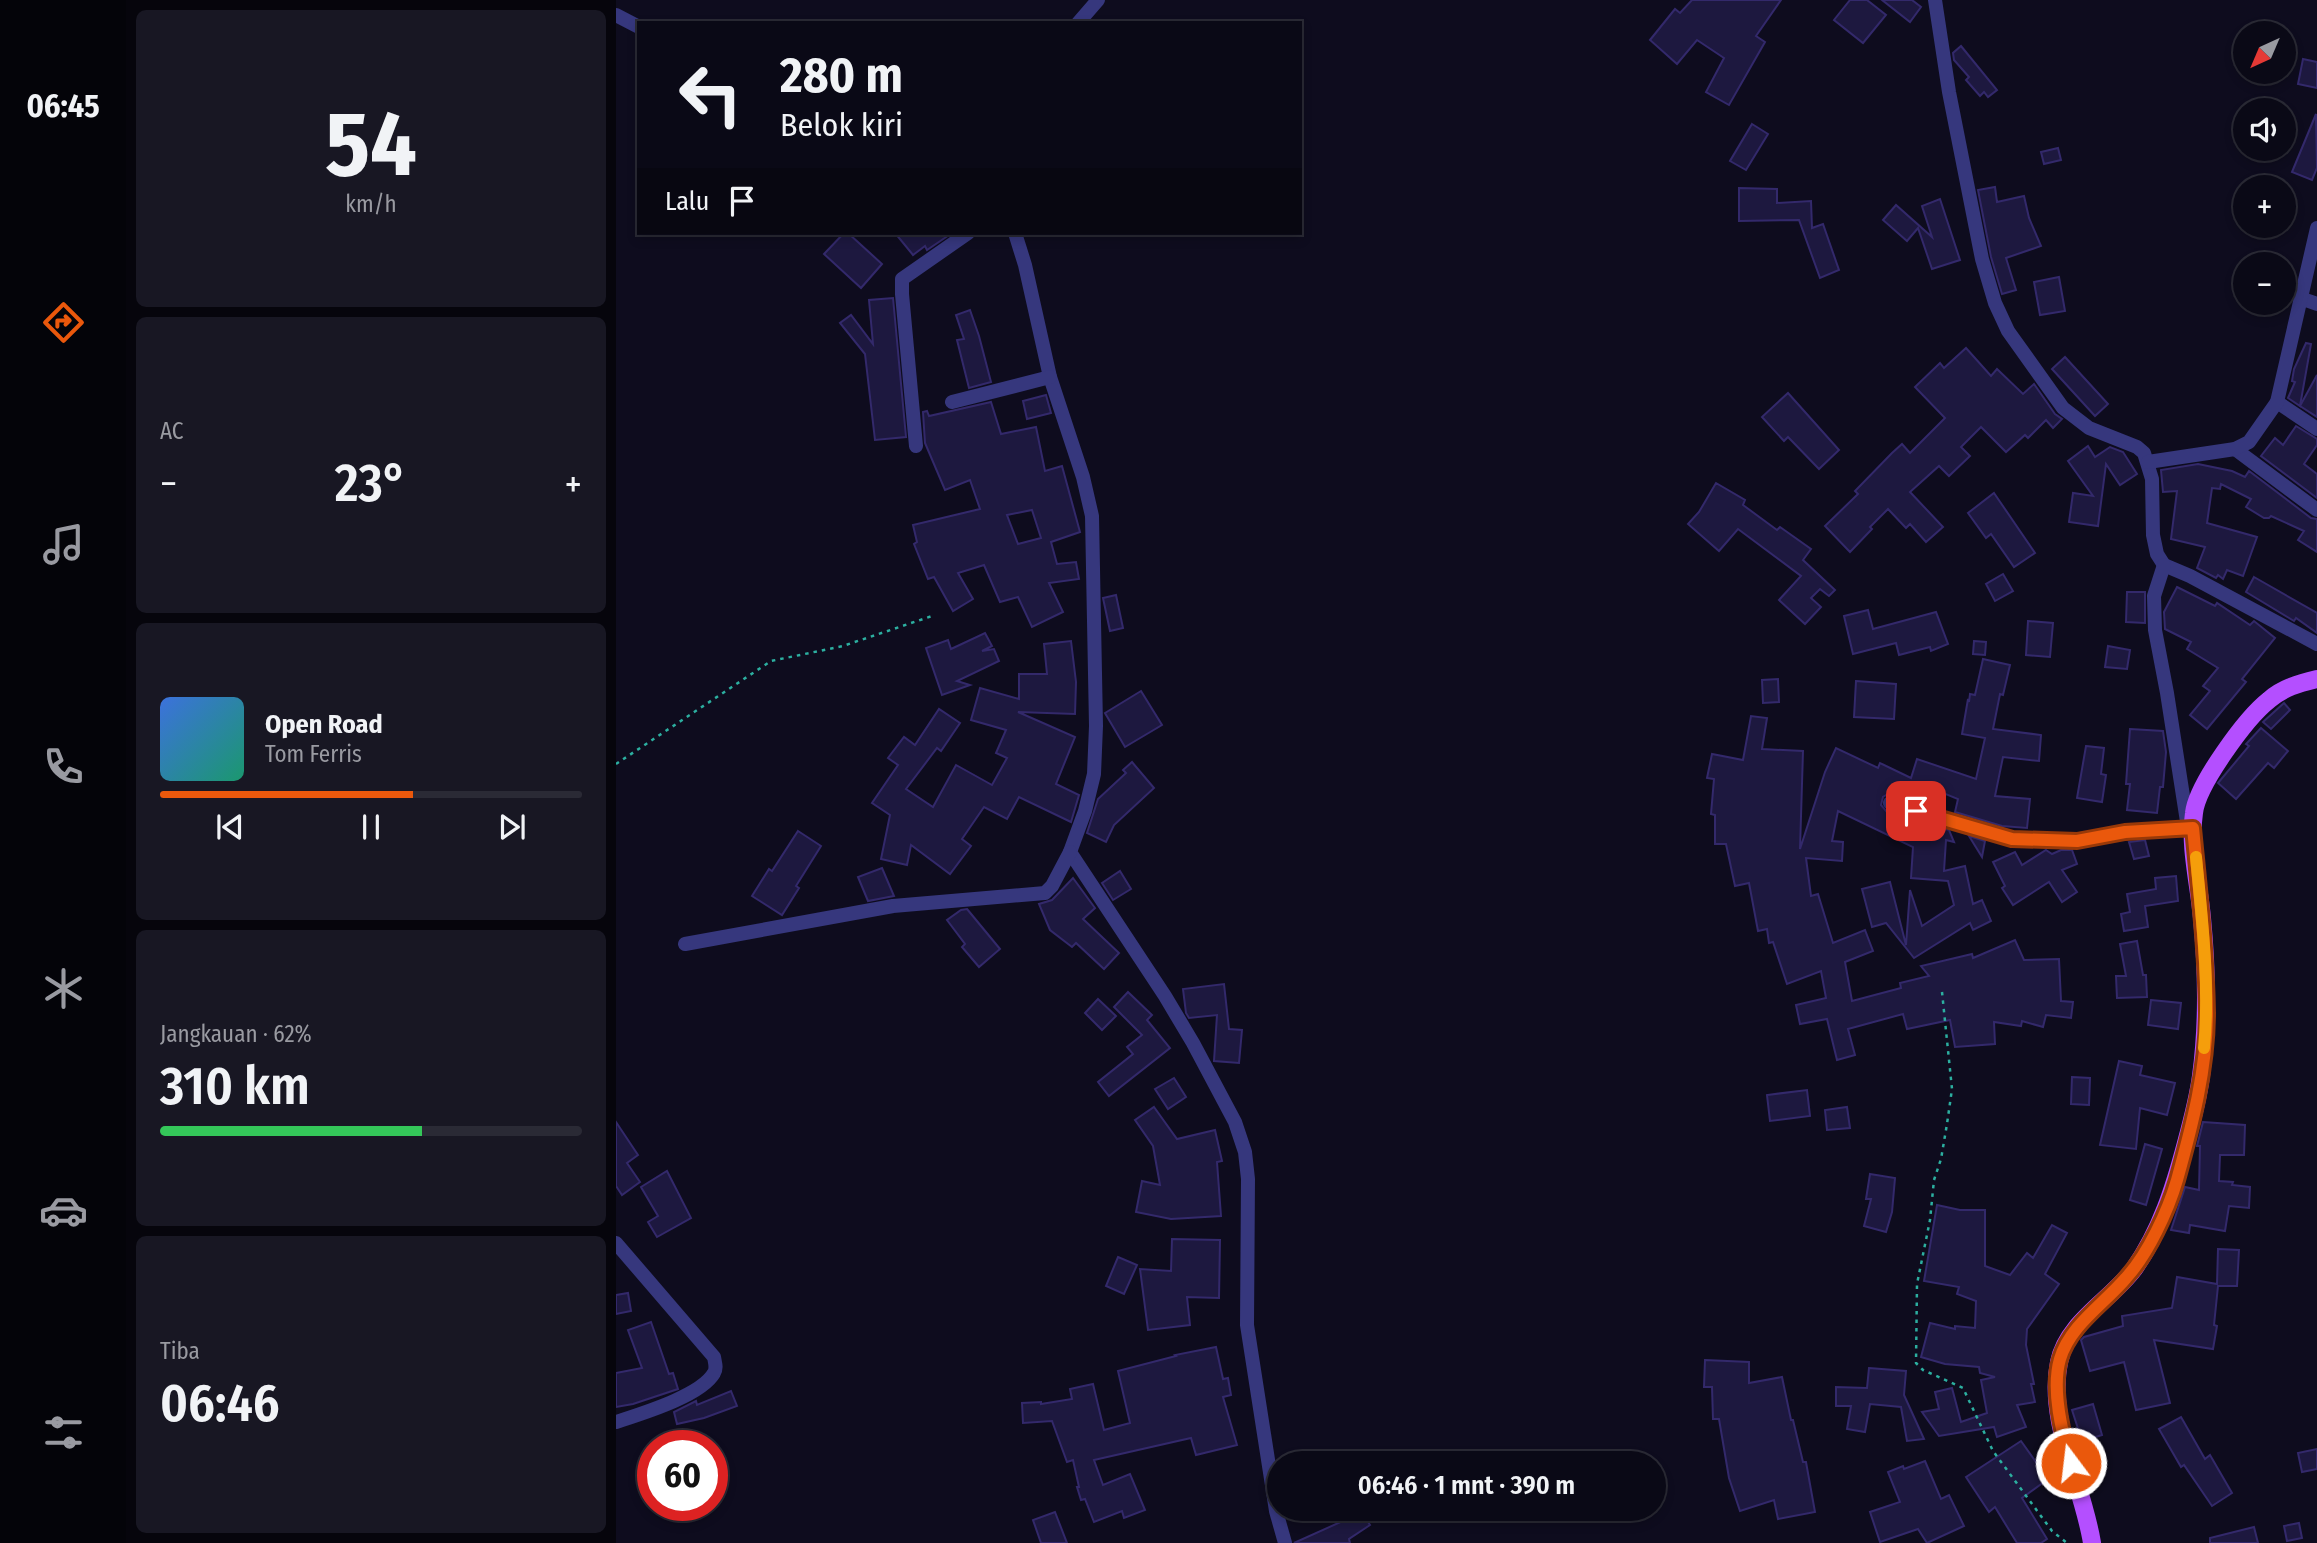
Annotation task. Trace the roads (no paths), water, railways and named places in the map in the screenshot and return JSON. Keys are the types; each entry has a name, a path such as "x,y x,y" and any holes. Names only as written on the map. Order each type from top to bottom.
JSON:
{"main road":[{"path":"2092,1543 2060,1420 2058,1363 2068,1340 2126,1279 2155,1231 2177,1179 2193,1115 2201,1075 2207,1013 2203,931 2191,829 2195,804 2232,742 2256,712 2277,693 2317,680"}],"street":[{"path":"1080,21 1098,0"},
{"path":"1936,0 1949,92 1982,260 1995,303 2008,331 2063,408 2089,428 2137,447 2144,453 2152,479 2153,535 2157,554 2164,565 2190,576 2317,644"},
{"path":"616,15 637,25"},
{"path":"2148,462 2235,449 2249,442 2277,402 2317,228"},
{"path":"916,446 902,279 965,235"},
{"path":"685,944 893,906 1045,893 1052,887 1070,852 1085,811 1094,774 1092,516 1083,477 1051,377 1017,235"},
{"path":"2300,298 2317,304"},
{"path":"952,402 1051,377"},
{"path":"2277,402 2317,429"},
{"path":"2235,449 2317,510"},
{"path":"1890,803 2012,839 2077,841 2125,832 2191,829 2155,631 2154,596 2164,565"},
{"path":"1070,852 1193,1043 1235,1122 1245,1152 1248,1180 1247,1325 1276,1511 1285,1543"},
{"path":"616,1243 714,1357 716,1366 714,1374 680,1398 616,1422"}]}
